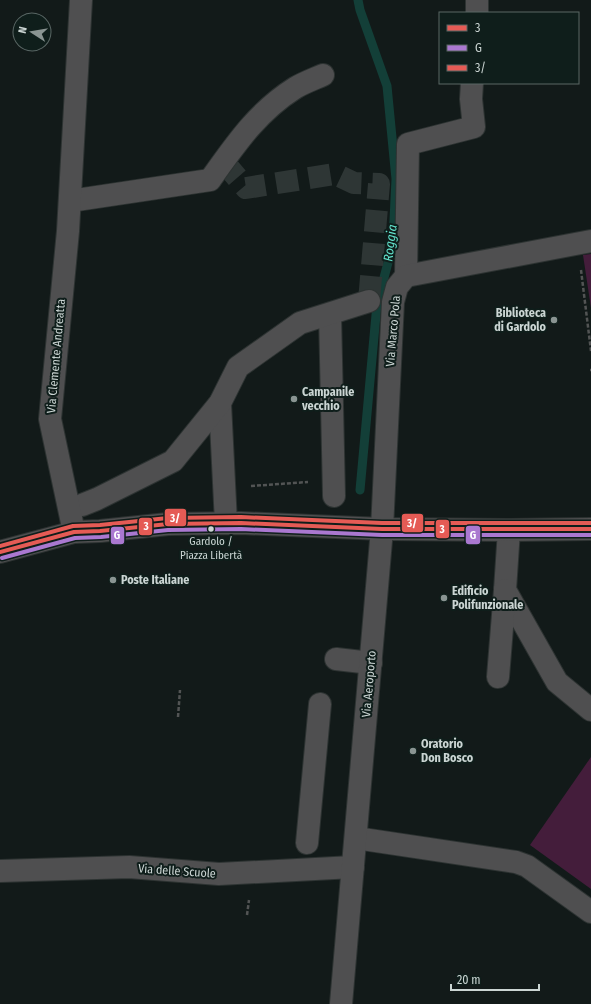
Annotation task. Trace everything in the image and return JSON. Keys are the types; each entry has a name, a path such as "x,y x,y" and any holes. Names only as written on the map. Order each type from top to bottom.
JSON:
{"street":[{"name":"Via Clemente Andreatta","path":"74,532 50,419 70,201 82,0"},
{"path":"477,0 477,12"},
{"path":"70,201 210,180 240,137 270,106 296,88 323,75"},
{"path":"472,84 470,99 474,127 408,144 406,276 584,242"},
{"name":"Via Marco Pola","path":"382,529 393,302 398,287 406,276"},
{"path":"82,505 172,461 220,403 238,366 300,323 369,302"},
{"path":"330,314 334,496"},
{"path":"220,403 226,523"},
{"path":"0,552 74,532 100,531 168,524 226,523 382,529 591,529"},
{"name":"Via Aeroporto","path":"341,1004 382,529"},
{"path":"498,678 509,530"},
{"path":"505,590 557,682 591,710"},
{"path":"336,659 371,663"},
{"path":"307,843 320,704"},
{"path":"356,838 516,862 527,866 591,912"},
{"name":"Via delle Scuole","path":"0,871 129,868 219,874 353,867"}],"path":[{"path":"584,242 591,350"},
{"path":"246,486 310,482"},
{"path":"178,717 180,690"},
{"path":"247,915 250,896"}],"shaded area":[{"path":"591,254 591,308 583,255"},
{"path":"591,757 591,889 530,845"}],"waterway":[{"name":"Roggia","path":"358,0 360,10 387,86 396,179 394,220 390,255 377,304 360,490"}],"tunnel":[{"path":"223,161 246,188 335,174 354,183 379,184 369,301"}],"transit line":[{"name":"3/","path":"0,546 73,526 100,525 168,518 241,517 382,523 591,523"},
{"name":"3","path":"0,552 74,532 100,531 168,524 241,523 382,529 591,529"},
{"name":"G","path":"2,558 75,538 101,537 168,530 241,529 382,535 591,535"}],"place":[{"name":"Biblioteca di Gardolo","path":"554,320"},
{"name":"Campanile vecchio","path":"294,399"},
{"name":"Gardolo / Piazza Libertà","path":"211,529"},
{"name":"Poste Italiane","path":"113,580"},
{"name":"Edificio Polifunzionale","path":"444,598"},
{"name":"Oratorio Don Bosco","path":"413,751"}]}
